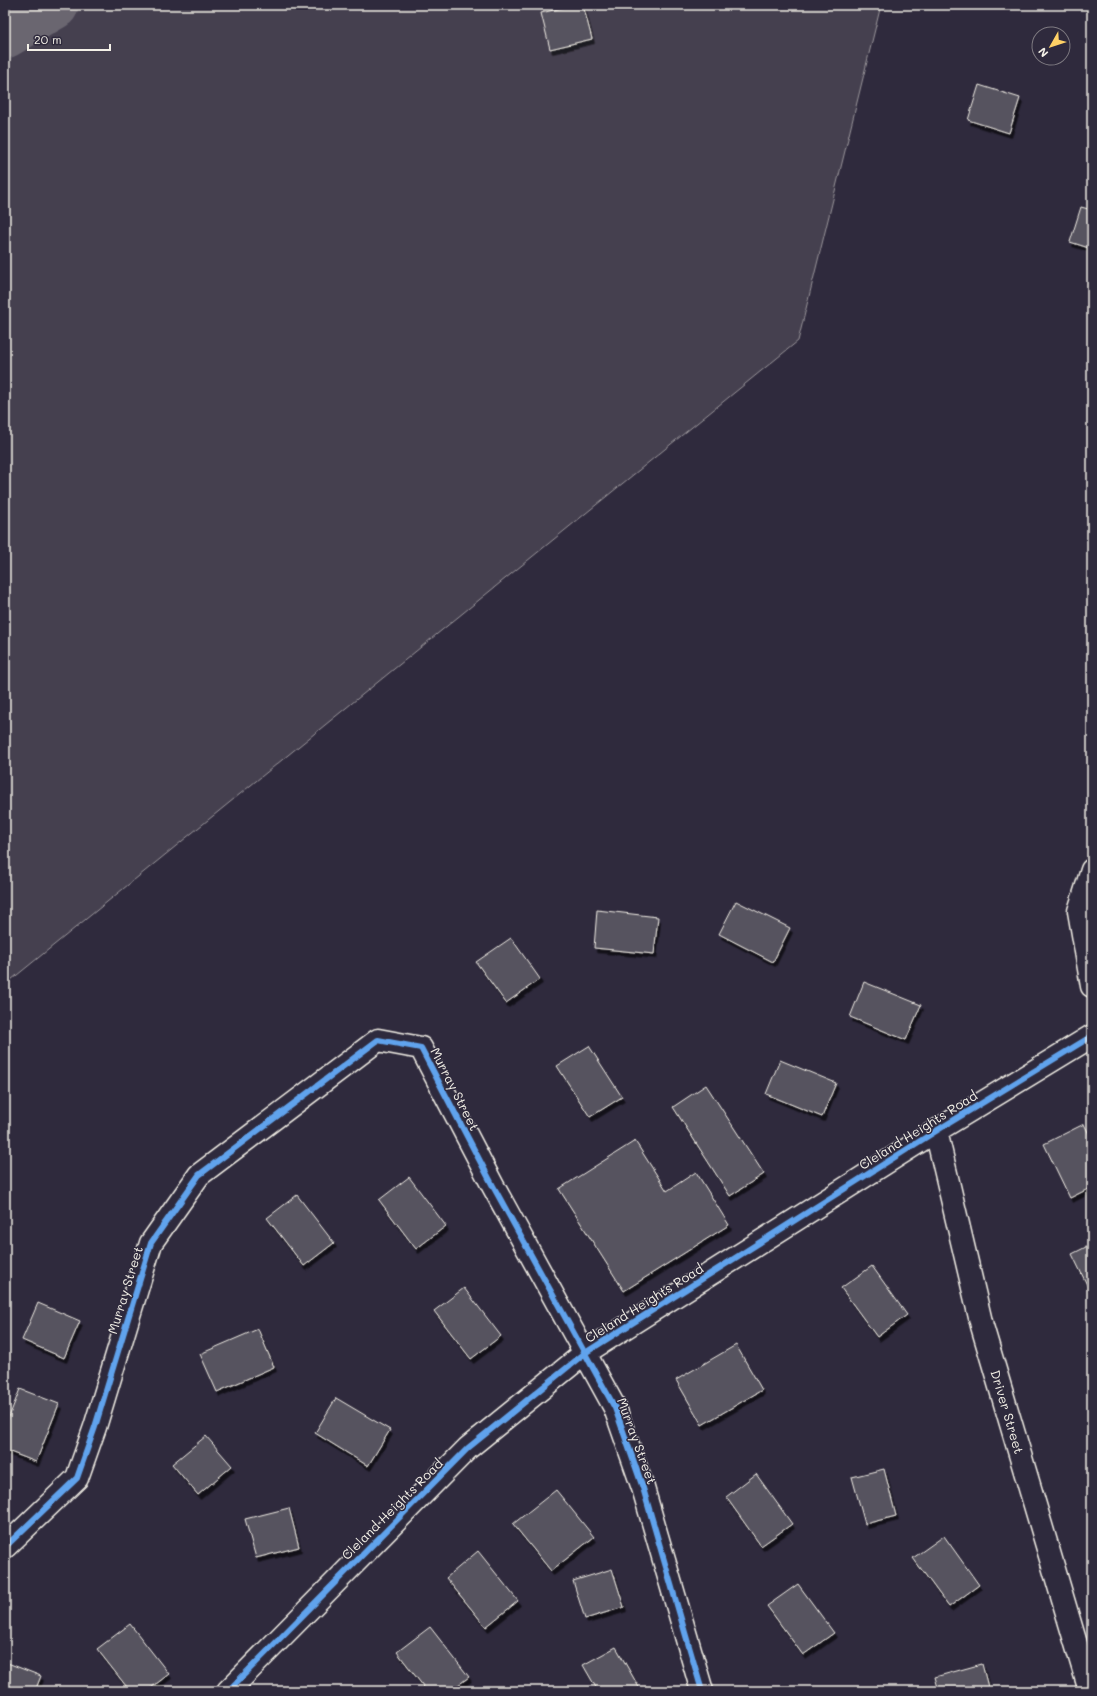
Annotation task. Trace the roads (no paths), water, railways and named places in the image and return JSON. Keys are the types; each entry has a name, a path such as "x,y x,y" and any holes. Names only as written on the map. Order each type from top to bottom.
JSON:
{"street":[{"path":"1092,870 1079,911 1092,986"},
{"name":"Cleland Heights Road","path":"228,1691 468,1448 585,1353 936,1131 1092,1036"},
{"name":"Murray Street","path":"5,1547 77,1478 95,1427 151,1243 199,1175 378,1040 421,1048 493,1186 615,1408 633,1459 702,1691"},
{"name":"Driver Street","path":"936,1131 982,1326 1090,1691"}],"waterway":[{"path":"5,34 54,5"}]}
